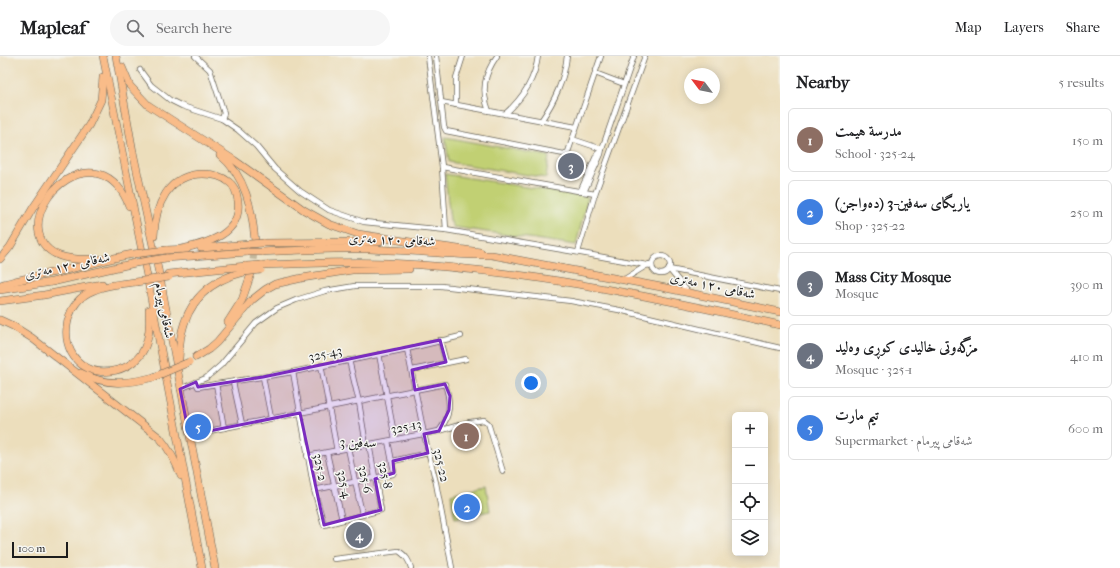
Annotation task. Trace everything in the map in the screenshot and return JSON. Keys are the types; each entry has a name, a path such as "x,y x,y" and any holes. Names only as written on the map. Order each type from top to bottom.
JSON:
{"highway":[{"name":"شەقامی پیرمام","path":"103,56 202,568"},
{"name":"شەقامی پیرمام","path":"117,56 133,152 153,246 215,568"},
{"path":"117,56 130,86 148,105 234,160 316,218 358,234 470,250 492,255"},
{"path":"0,258 10,247 33,208 96,113 102,91 104,65"},
{"path":"199,138 222,156 239,176 248,200 253,221 252,242"},
{"path":"106,259 72,258 60,256 49,249 41,239 38,225 41,211 46,200 58,185 77,175 87,173 98,174 117,185 128,204 141,249"},
{"path":"153,246 156,213 164,196 170,188 186,177 200,174 219,176 229,182 235,190 239,210 234,224 217,239 182,249"},
{"path":"0,285 41,274 93,264 106,259 166,250 252,242 411,242"},
{"name":"شەقامی ١٢٠ مەتری","path":"0,290 52,282 135,263 166,258 315,249 387,250 492,255 688,292 780,312"},
{"name":"شەقامی ١٢٠ مەتری","path":"0,301 205,270 247,271 261,268 356,262 480,270 575,284 664,300 780,325"},
{"path":"65,364 89,377 106,382 122,383 154,377 189,362 209,349 217,342 252,300 271,286 302,278 359,269 480,270"},
{"path":"177,374 183,328 194,303 206,290 219,280 247,271 246,290 236,311 221,332 196,357"},
{"path":"136,280 92,291 83,296 75,305 68,320 66,333 71,351 81,364 98,371 114,371 130,365 140,356 147,342 149,330 148,284"},
{"path":"0,320 25,333 160,438 169,448 176,461 188,491"}],"street":[{"path":"194,56 210,70 224,113 222,119"},
{"path":"428,56 442,167 446,230"},
{"path":"436,56 444,129 448,133 564,154 568,152 601,56"},
{"path":"456,105 456,78 463,56"},
{"path":"489,111 485,100 484,87 488,70 497,56"},
{"path":"505,114 516,104 529,86 536,67 538,56"},
{"path":"541,121 557,94 565,70 567,56"},
{"path":"595,73 597,56"},
{"path":"582,192 598,154 602,149 634,56"},
{"path":"578,252 595,194 645,56"},
{"path":"140,70 151,85 170,100 182,106 222,119 248,138 262,152 275,169 300,191 329,210 364,222 446,230 651,264"},
{"path":"595,73 624,84"},
{"path":"441,102 576,127"},
{"path":"572,139 602,149"},
{"path":"442,167 595,194"},
{"path":"623,280 651,264 654,259 659,256 666,257 670,262 669,269 666,273 660,274 655,272 651,264"},
{"path":"669,269 780,291"},
{"path":"669,269 688,292"},
{"path":"180,389 206,378 220,365 256,323 277,308 296,300 355,286 441,286 571,301 618,310 780,348"},
{"name":"325-43","path":"196,382 198,387 293,372 321,365 407,349 461,336"},
{"path":"440,340 446,362"},
{"name":"325-22","path":"407,349 428,454 436,483 452,568"},
{"path":"379,354 395,439"},
{"path":"412,370 466,358"},
{"name":"325-8","path":"349,360 381,510 362,514"},
{"path":"321,365 337,451"},
{"name":"325-2","path":"293,372 307,456 314,490 324,525 342,520"},
{"path":"263,377 271,418"},
{"path":"233,382 242,424"},
{"path":"216,384 224,428"},
{"path":"190,434 445,384 450,396 449,410 445,423 439,431"},
{"name":"325-13","path":"307,456 439,431 470,422 484,420 488,423 503,472"},
{"path":"314,490 394,474 393,461 388,441"},
{"name":"325-6","path":"348,448 362,514"},
{"name":"325-4","path":"327,452 342,520"},
{"path":"393,461 428,454"},
{"path":"342,520 362,514"},
{"path":"334,559 399,551 409,560 411,568"}],"highlighted area":[{"path":"440,340 446,362 412,370 415,390 445,384 450,396 449,410 439,431 424,434 428,453 393,461 394,473 375,479 381,510 324,525 300,413 189,435 180,389 196,382 198,387 263,377"}],"green space":[{"path":"445,137 549,156 546,178 449,162"},
{"path":"445,174 588,197 576,245 453,227 450,220"},
{"path":"486,486 490,511 455,518 451,494"}],"tunnel":[{"path":"252,270 255,241"}],"place":[{"name":"Mass City Mosque","path":"571,166"},
{"name":"تيم مارت","path":"198,427"},
{"name":"مدرسة هيمت","path":"466,436"},
{"name":"یاریگای سەفین-3 (دەواجن)","path":"467,507"},
{"name":"مزگەوتی خالیدی کوڕی وەلید","path":"359,535"}],"district":[{"name":"سەفین 3","path":"358,442"}]}
